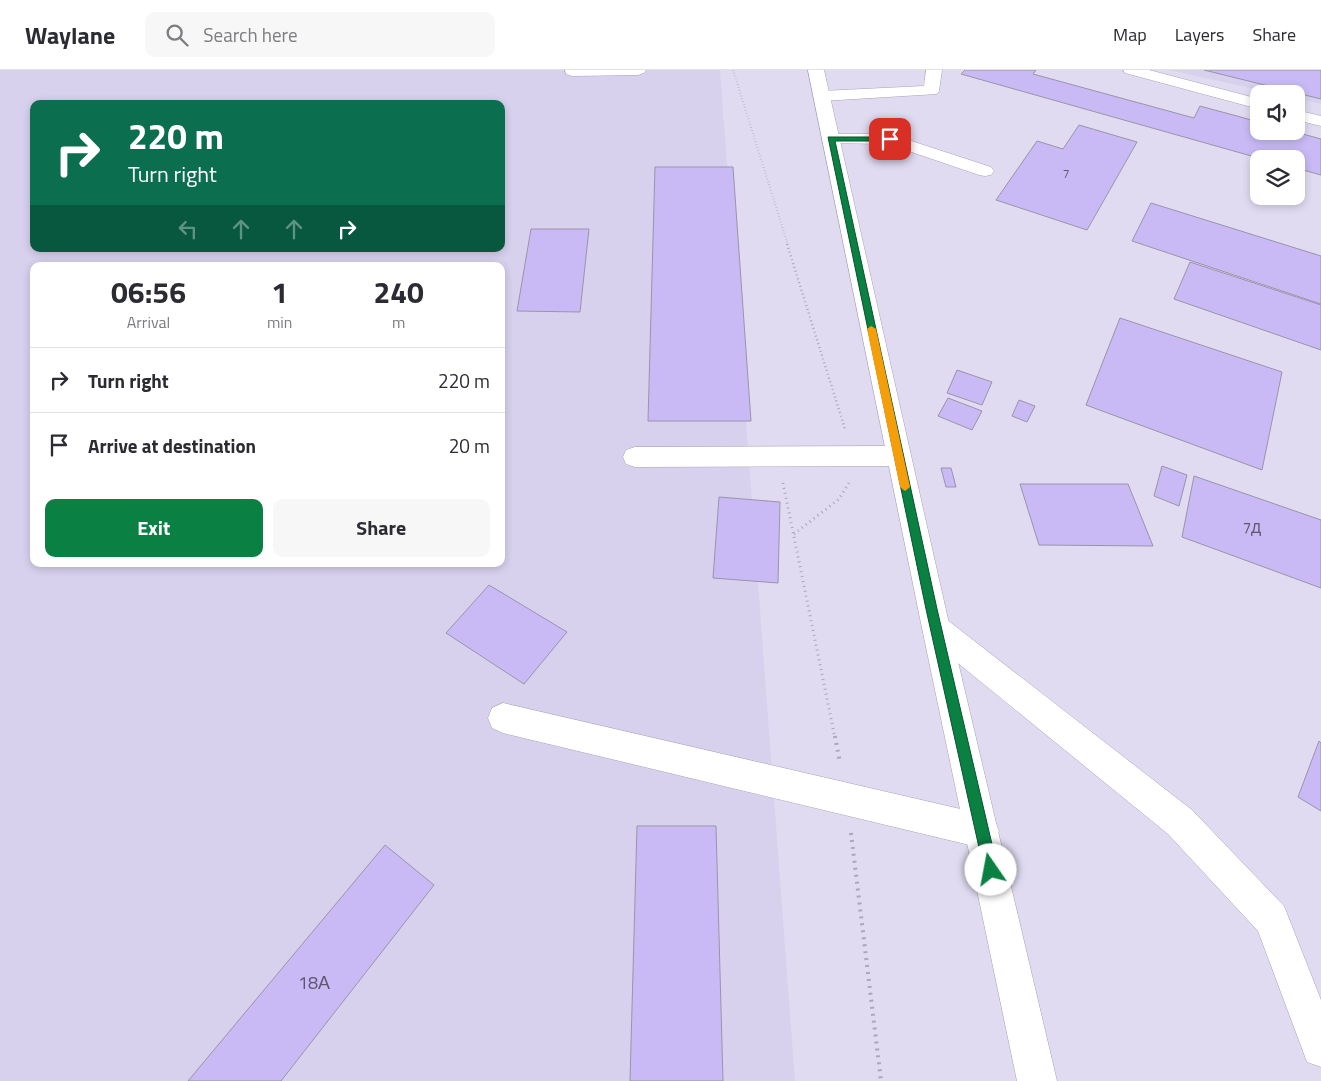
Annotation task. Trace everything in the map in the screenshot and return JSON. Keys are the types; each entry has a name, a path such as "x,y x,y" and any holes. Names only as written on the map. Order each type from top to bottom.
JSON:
{"main road":[{"path":"572,71 638,70"},
{"path":"934,70 932,91 819,83 898,456 1038,1081"},
{"path":"1131,70 1250,102"},
{"path":"1305,117 1321,121"},
{"path":"831,139 890,139 985,171"},
{"path":"635,457 898,456"},
{"path":"936,628 1180,822 1272,919 1321,1048"},
{"path":"503,718 982,831"}],"path":[{"path":"733,70 844,425"},
{"path":"777,457 794,534"}],"shaded area":[{"path":"0,70 720,70 795,1081 0,1081"},
{"path":"1170,70 1321,70 1321,104 1305,100 1305,85 1250,85 1250,88"}],"building":[{"path":"965,70 1036,70 1033,74 1194,118 1200,106 1250,120 1250,140 1305,140 1305,135 1321,139 1321,175 1305,171 1305,150 1250,150 1250,156 961,74"},
{"path":"1204,70 1321,70 1321,99 1305,95 1305,85 1265,85"},
{"path":"1079,125 1137,142 1087,230 996,200 1037,141 1063,149"},
{"path":"655,167 733,167 751,421 648,421"},
{"path":"1151,203 1321,256 1321,304 1132,241"},
{"path":"531,229 589,229 580,312 517,311"},
{"path":"1190,262 1321,305 1321,350 1174,299"},
{"path":"1120,318 1282,372 1262,470 1086,405"},
{"path":"957,370 992,382 982,405 947,393"},
{"path":"948,398 982,411 972,430 938,416"},
{"path":"1019,400 1035,406 1027,422 1012,416"},
{"path":"1162,466 1187,475 1179,506 1154,496"},
{"path":"941,468 951,468 956,487 946,487"},
{"path":"1194,476 1321,520 1321,588 1182,537"},
{"path":"1020,484 1128,484 1153,546 1039,545"},
{"path":"719,497 780,502 778,583 713,578"},
{"path":"489,585 567,632 524,684 446,633"},
{"path":"1319,741 1321,743 1321,811 1298,797"},
{"path":"637,826 716,826 723,1081 630,1081"},
{"path":"385,845 434,885 281,1081 188,1081"}],"slow traffic":[{"path":"871,329 905,487"}],"route":[{"path":"890,139 831,139 890,418 991,870"}]}
